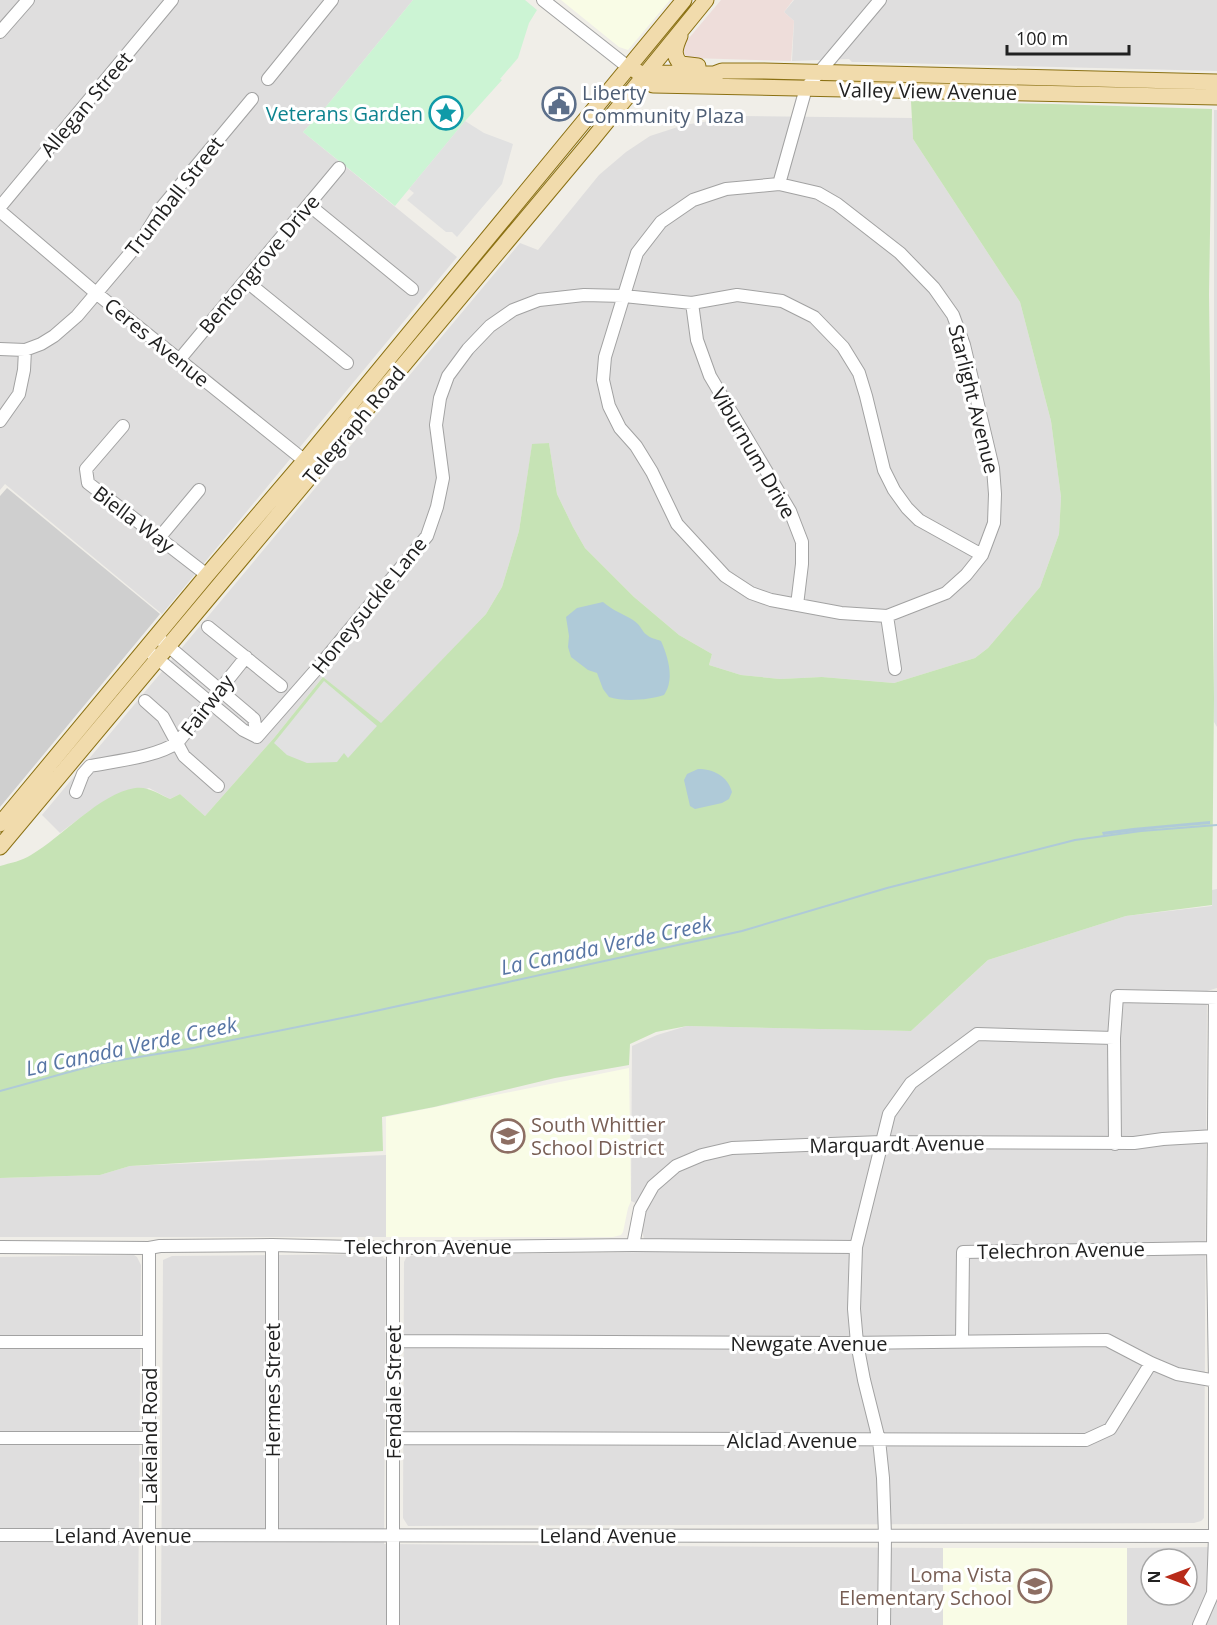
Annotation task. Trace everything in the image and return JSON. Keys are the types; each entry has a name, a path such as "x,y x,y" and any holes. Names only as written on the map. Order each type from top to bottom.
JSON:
{"main road":[{"name":"Telegraph Road","path":"162,641 221,585 310,465 684,0"},
{"name":"Telegraph Road","path":"0,848 162,641 207,575 310,465 591,141 706,0"},
{"path":"684,28 676,44 675,56 678,61 686,65 715,66 722,71"},
{"name":"Valley View Avenue","path":"628,67 644,75 653,85 1217,97"},
{"name":"Valley View Avenue","path":"644,75 714,74 722,71 818,72 1217,82"},
{"name":"Telegraph Road","path":"0,824 152,654"}],"street":[{"path":"0,32 28,0"},
{"name":"Allegan Street","path":"0,209 172,0"},
{"path":"268,79 332,0"},
{"name":"Valley View Avenue","path":"543,0 628,67"},
{"path":"779,184 806,88 880,0"},
{"name":"Trumball Street","path":"25,350 54,336 77,316 142,238 162,207 252,99"},
{"name":"Bentongrove Drive","path":"179,360 339,168"},
{"name":"Starlight Avenue","path":"779,184 818,193 837,204 900,253 934,288 953,315 964,345 993,468 994,523 982,555 966,575 946,593 887,616 841,613 771,600 750,593 725,576 677,524 652,472 636,446 620,428 609,406 603,380 605,357 624,296 637,253 661,222 693,200 726,189 779,184"},
{"path":"309,205 412,289"},
{"name":"Ceres Avenue","path":"0,209 96,293 310,465"},
{"path":"246,280 347,363"},
{"name":"Honeysuckle Lane","path":"257,737 428,536 437,507 442,478 436,425 440,398 448,376 468,349 490,326 513,310 539,300 584,295 624,296 692,303 737,295 782,302 814,317 843,347 859,373 884,470 900,499 919,520 982,555"},
{"name":"Viburnum Drive","path":"692,303 697,340 710,376 790,510 802,542 797,605"},
{"path":"0,350 25,350 20,394 0,421"},
{"name":"Biella Way","path":"123,426 86,469 88,483 207,575"},
{"path":"159,538 199,490"},
{"path":"887,616 895,669"},
{"path":"208,627 281,686"},
{"path":"162,641 254,719 257,737"},
{"path":"152,654 243,730 257,737"},
{"name":"Fairway","path":"76,792 83,774 90,766 170,748 246,657"},
{"path":"145,701 163,717 184,756 218,786"},
{"path":"1115,1144 1114,1038 1117,996 1216,998 1213,1248 1216,1536 1213,1593 1199,1625"},
{"path":"884,1625 883,1478 879,1440 857,1343 854,1308 856,1247 889,1114 911,1083 977,1034 1114,1038"},
{"name":"Marquardt Avenue","path":"633,1245 640,1209 653,1186 676,1166 702,1155 732,1148 881,1142 1115,1144 1215,1136"},
{"name":"Telechron Avenue","path":"0,1247 149,1248 272,1245 393,1248 633,1245 856,1247"},
{"name":"Hermes Street","path":"272,1245 272,1535"},
{"name":"Lakeland Road","path":"149,1248 149,1625"},
{"name":"Fendale Street","path":"393,1248 393,1625"},
{"name":"Telechron Avenue","path":"962,1342 963,1252 1213,1248"},
{"name":"Newgate Avenue","path":"393,1341 857,1343 1107,1340 1151,1364 1177,1374 1216,1381"},
{"path":"0,1342 149,1342"},
{"name":"Alclad Avenue","path":"393,1438 1086,1440 1110,1429 1151,1364"},
{"path":"0,1438 149,1438"},
{"name":"Leland Avenue","path":"0,1535 1216,1536"}],"shaded area":[{"path":"0,0 413,0 303,132 457,257 162,614 5,484 0,490"},
{"path":"561,0 670,0 628,50 619,47"},
{"path":"721,0 793,0 784,12 794,21 791,61 691,58 685,55 684,44"},
{"path":"794,0 1217,0 1217,71 852,62 849,59 792,61 794,21 784,12"},
{"path":"1214,110 1217,110 1217,727 1214,722"},
{"path":"740,116 912,118 913,139 1020,302 1051,421 1061,497 1059,534 1040,587 988,648 975,658 894,683 822,677 780,679 741,675 709,665 712,654 679,635 634,597 585,548 557,494 549,443 532,445 519,531 502,587 486,614 381,724 323,677 274,738 205,816 180,794 170,799 149,788 92,809 60,833 42,815 520,243 538,250 599,175 626,152 650,136 684,125"},
{"path":"465,121 484,133 513,144 502,184 457,237 452,232 446,232 407,200 414,193 409,189"},
{"path":"7,488 160,614 0,807 0,496"},
{"path":"324,681 377,726 348,758 344,753 337,762 307,763 287,755 274,743"},
{"path":"1217,889 1217,988 1207,991 1204,1518 1201,1521 1194,1523 408,1526 403,1518 404,1262 407,1256 419,1255 646,1252 642,1228 645,1207 631,1201 632,1046 687,1026 911,1031 988,960 1126,916 1212,906 1212,890"},
{"name":"South Whittier School District","path":"629,1068 631,1201 621,1235 613,1237 386,1237 386,1117"},
{"path":"386,1155 386,1237 0,1237 0,1178 100,1175 130,1166"},
{"path":"380,1254 386,1260 384,1544 946,1548 946,1625 161,1625 163,1260 172,1256"},
{"path":"134,1255 141,1265 138,1625 0,1625 0,1257"},
{"path":"1199,1547 1217,1547 1217,1625 1127,1625 1127,1548 1139,1548 1139,1607 1199,1607"},
{"name":"Loma Vista Elementary School","path":"943,1548 1127,1548 1127,1625 943,1625"}],"green space":[{"path":"413,0 525,0 537,10 529,23 518,58 395,206 303,132"},
{"path":"911,101 1212,109 1209,295 1214,698 1212,905 1126,916 988,960 911,1031 687,1026 656,1032 630,1044 629,1065 555,1078 382,1117 383,1151 130,1166 100,1175 0,1178 0,866 27,857 108,798 135,788 149,789 170,799 180,794 205,816 274,738 323,677 381,723 486,614 502,587 519,531 532,444 549,443 557,494 585,548 634,597 679,635 712,654 709,665 741,675 780,679 822,677 894,683 975,658 988,648 1040,587 1059,534 1061,497 1051,421 1020,302 913,139"}],"water":[{"path":"603,602 636,622 648,636 661,641 670,675 664,695 636,700 609,697 597,673 588,670 571,657 566,617 577,608"},
{"path":"698,769 719,774 730,786 732,792 729,799 722,803 695,809 690,806 684,780 687,774"},
{"path":"1210,821 1210,824 1103,835 1102,832 1133,828"}],"waterway":[{"name":"La Canada Verde Creek","path":"0,1091 102,1063 188,1049 357,1015 742,931 887,888 1075,840 1141,831 1217,825"}],"place":[{"name":"Liberty Community Plaza","path":"559,104"},
{"name":"Veterans Garden","path":"446,113"},
{"name":"South Whittier School District","path":"508,1136"},
{"name":"Loma Vista Elementary School","path":"1035,1586"}]}
